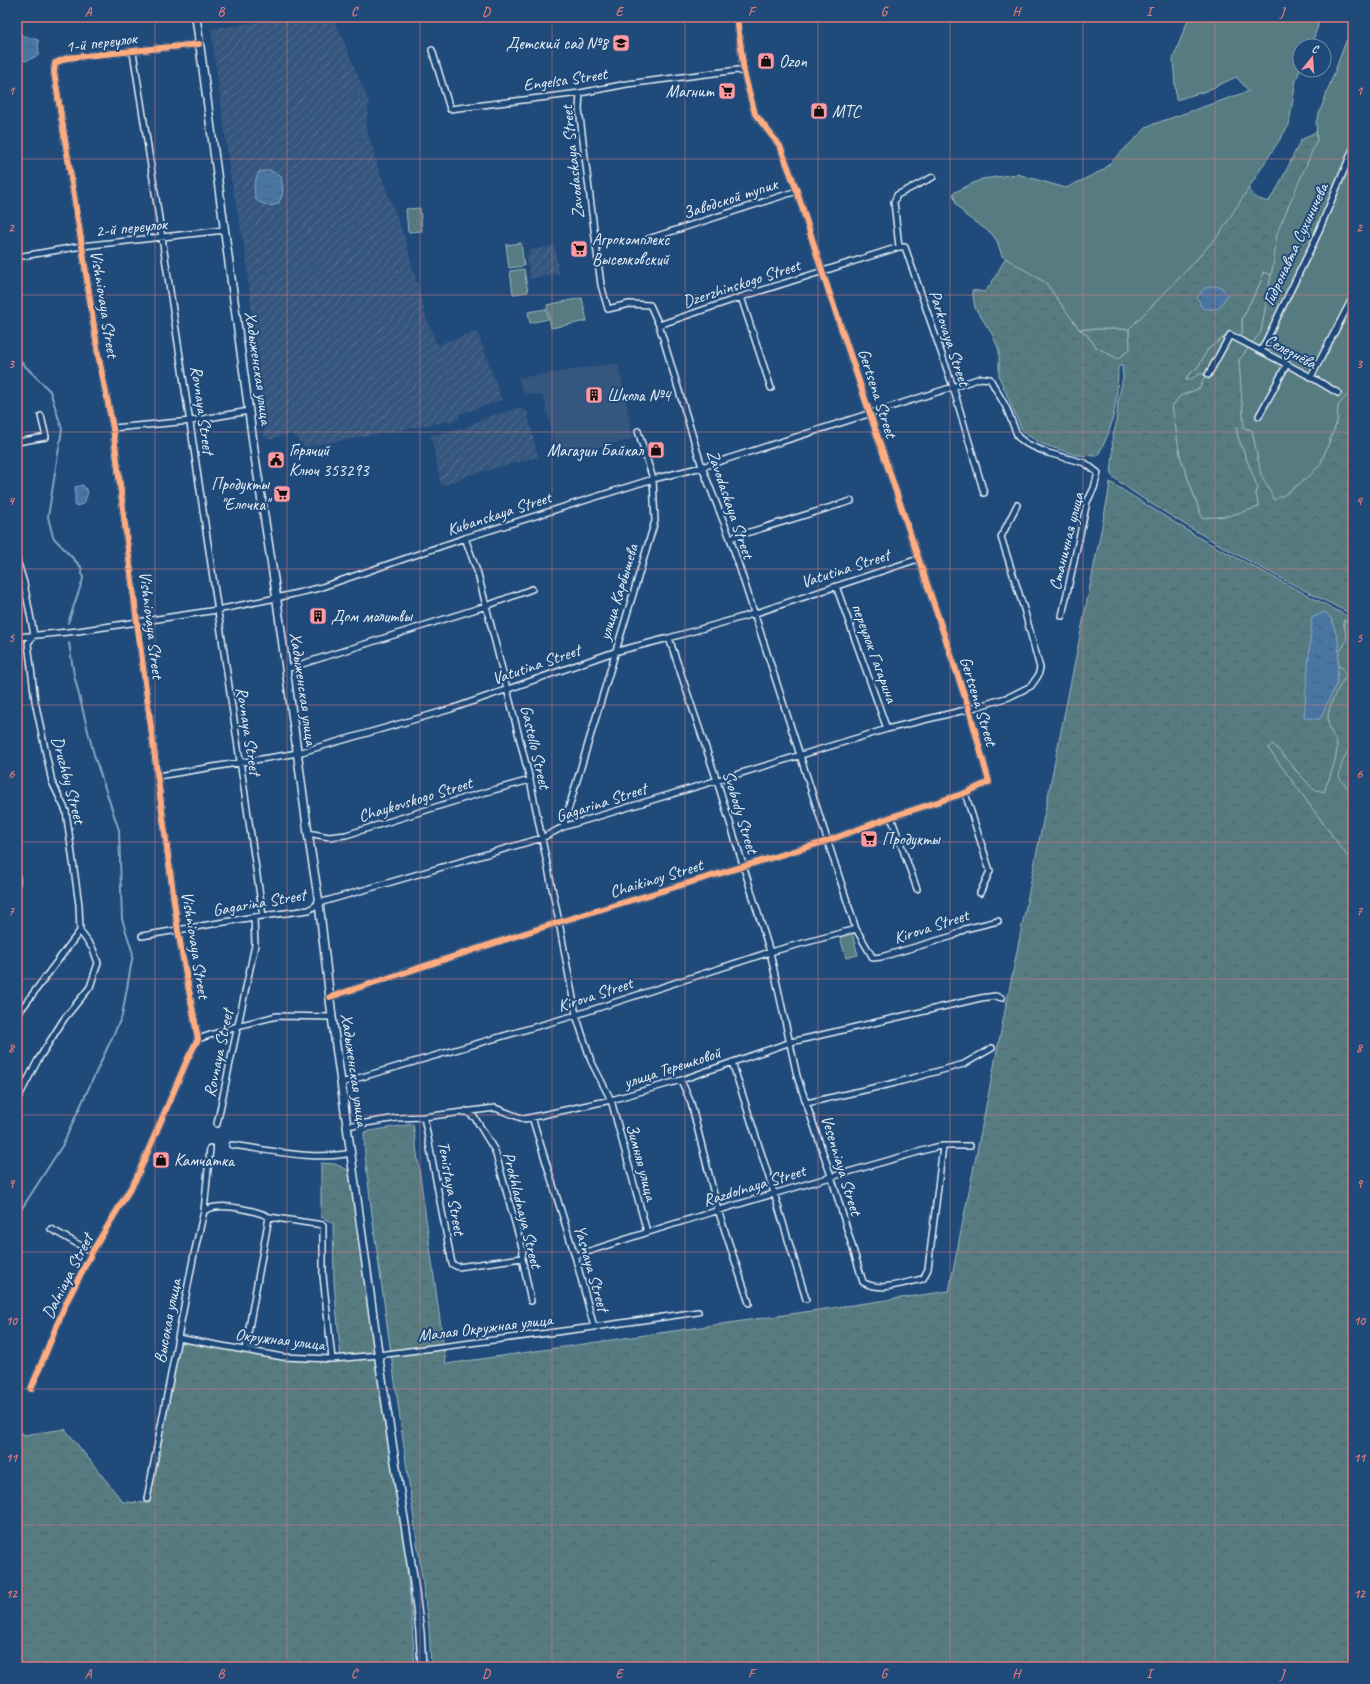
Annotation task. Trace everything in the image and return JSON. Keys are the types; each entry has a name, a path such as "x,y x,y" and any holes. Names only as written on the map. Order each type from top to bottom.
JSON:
{"main road":[{"name":"Хадыженская улица","path":"196,17 308,834 319,903 332,1017 380,1366 413,1576 420,1632 422,1667"}],"street":[{"name":"Gertsena Street","path":"737,17 744,73 755,114 780,146 797,191 822,271 969,709 989,782"},
{"name":"1-й переулок","path":"55,63 67,58 199,44"},
{"name":"Engelsa Street","path":"432,50 450,108 580,93 627,84 719,72 738,70 744,73"},
{"name":"Rovnaya Street","path":"133,52 191,421 217,610 263,916"},
{"name":"Vishniovaya Street","path":"55,63 54,72 98,354 113,428 178,931 198,1039"},
{"name":"Zavodaskaya Street","path":"580,93 579,109 600,285 608,309 629,304 650,305 659,325 702,467 730,538 856,929 873,958"},
{"name":"Гидронавта Сухиничева","path":"1261,350 1316,240 1353,149"},
{"name":"Parkovaya Street","path":"933,177 897,195 894,202 900,247 905,248 953,387 984,493"},
{"name":"Заводской тупик","path":"648,239 797,191"},
{"name":"2-й переулок","path":"17,257 82,246 225,230"},
{"name":"Dzerzhinskogo Street","path":"659,325 741,297 900,247"},
{"path":"741,297 772,388"},
{"path":"1311,377 1353,297"},
{"name":"Селезнёва","path":"1208,374 1230,335 1261,350 1338,393"},
{"path":"1259,416 1287,364"},
{"name":"Kubanskaya Street","path":"17,637 217,610 319,588 465,538 653,479 702,467 981,378 990,380 1006,407 1018,437 1027,444 1048,453 1084,463 1098,473"},
{"path":"113,428 191,421 250,411"},
{"path":"17,442 46,436 41,416"},
{"path":"638,431 653,479"},
{"name":"Станичная улица","path":"1062,616 1087,502 1094,488 1098,473"},
{"name":"улица Карбышева","path":"563,827 614,652 655,521 653,479"},
{"path":"730,538 851,501"},
{"name":"Gagarina Street","path":"142,936 254,917 310,910 319,903 542,838 563,827 887,729 969,709 1009,697 1031,686 1038,676 1040,668 1024,610 1001,537 1018,505"},
{"name":"Gastello Street","path":"465,538 478,574 530,780 576,1015 591,1061 611,1100"},
{"name":"Vatutina Street","path":"158,776 298,753 451,709 614,652 754,614 918,559"},
{"name":"Druzhby Street","path":"17,560 24,583 34,635 28,643 35,701 52,782 66,811 79,905 80,931"},
{"name":"переулок Гагарина","path":"836,586 887,729"},
{"path":"286,669 486,606 532,589"},
{"name":"Svobody Street","path":"669,638 717,781 770,952 791,1042"},
{"name":"Chaykovskogo Street","path":"308,834 329,837 346,835 468,797 530,780"},
{"name":"Chaikinoy Street","path":"330,997 559,922 827,840 891,817 965,794 989,782"},
{"path":"965,794 990,871 980,893"},
{"path":"891,817 917,889"},
{"path":"17,878 17,883"},
{"name":"Rovnaya Street","path":"217,1124 255,945 254,917"},
{"name":"Kirova Street","path":"873,958 953,936 965,929 998,921"},
{"name":"Kirova Street","path":"341,1082 576,1015 770,952 856,929"},
{"path":"17,1015 80,931 93,950 98,963 90,987 64,1019 38,1060 17,1100"},
{"name":"улица Терешковой","path":"347,1126 397,1118 424,1117 495,1108 524,1119 611,1100 681,1080 791,1042 981,998 995,996 1002,998"},
{"path":"198,1039 237,1026 277,1016 332,1017"},
{"name":"Dalniaya Street","path":"31,1389 66,1303 92,1252 136,1179 188,1058 198,1039"},
{"name":"Vesenniaya Street","path":"791,1042 797,1076 831,1176 863,1282 869,1286 877,1287 923,1279 928,1269 943,1146"},
{"path":"807,1102 895,1083 964,1064 992,1048"},
{"path":"732,1062 806,1299"},
{"path":"681,1080 691,1103 718,1210 749,1303"},
{"name":"Зимняя улица","path":"611,1100 647,1232"},
{"name":"Prokhladnaya Street","path":"466,1111 475,1118 495,1151 523,1251 522,1258 531,1301"},
{"name":"Tenistaya Street","path":"424,1117 452,1264 458,1267 522,1258"},
{"name":"Yasnaya Street","path":"532,1117 575,1256 594,1327 698,1312"},
{"path":"232,1145 306,1155 335,1156 351,1153"},
{"name":"Razdolnaya Street","path":"575,1256 647,1232 831,1176 936,1147 970,1146"},
{"name":"Высокая улица","path":"147,1499 204,1211 210,1148"},
{"path":"204,1211 215,1206 225,1207 262,1214 269,1217 323,1225 323,1276 332,1359"},
{"path":"245,1350 269,1217"},
{"path":"51,1229 92,1252"},
{"name":"Малая Окружная улица","path":"379,1355 594,1327"},
{"name":"Окружная улица","path":"178,1338 283,1357 332,1359 379,1355"}],"shaded area":[{"path":"290,17 332,17 343,39 369,103 366,125 378,167 406,242 425,314 437,345 477,331 502,400 460,414 459,419 455,420 305,447 292,433 269,440 264,435 246,256 230,174 211,29"},
{"path":"551,246 555,248 559,273 530,279 526,254 530,254 529,250"},
{"path":"618,363 633,439 558,456 543,396 524,393 518,378"},
{"path":"517,408 527,411 538,457 472,474 441,486 431,436 461,429 485,418"}],"green space":[{"path":"1189,17 1321,17 1314,38 1292,38 1292,78 1297,78 1289,125 1220,233 1185,272 1129,329 1079,329 1046,283 1002,256 997,241 991,233 966,216 956,204 953,193 982,179 1017,174 1066,188 1103,170 1148,126 1249,91 1236,77 1206,91 1176,100 1173,59"},
{"path":"1353,29 1353,390 1338,405 1337,422 1320,465 1308,477 1286,494 1274,500 1261,474 1252,430 1244,428 1239,360 1261,332 1274,260 1277,233 1317,140 1316,122 1346,41"},
{"path":"1317,131 1317,140 1274,260 1271,275 1263,272 1261,281 1242,319 1242,334 1230,335 1221,339 1208,349 1198,367 1187,376 1186,381 1200,374 1206,374 1200,388 1180,396 1172,406 1180,456 1202,518 1229,516 1259,507 1256,494 1258,488 1238,437 1236,427 1252,430 1261,474 1286,494 1308,477 1320,465 1337,422 1338,405 1353,390 1353,615 1209,539 1123,485 1111,475 1113,453 1112,439 1116,425 1118,401 1123,378 1122,365 1118,367 1116,402 1111,425 1103,446 1097,456 1076,455 1042,444 1027,435 1021,428 999,377 999,350 992,334 975,308 972,290 984,292 1006,258 1046,283 1079,329 1086,334 1096,347 1118,359 1130,349 1129,329 1185,272 1220,233 1248,187 1256,198 1268,202 1278,187 1301,140"},
{"path":"420,208 422,231 408,232 406,209"},
{"path":"521,243 524,266 509,268 506,245"},
{"path":"524,269 528,292 513,294 510,271"},
{"path":"1264,272 1271,275 1261,332 1239,360 1244,428 1236,427 1238,437 1258,488 1256,494 1259,507 1229,516 1202,518 1180,456 1172,406 1180,396 1200,388 1200,374 1186,382 1187,376 1198,367 1208,349 1221,339 1230,335 1242,333 1242,319"},
{"path":"582,298 587,321 551,328 547,305"},
{"path":"546,309 548,319 530,323 528,312"},
{"path":"1079,329 1129,329 1130,349 1118,359 1096,347 1086,334"},
{"path":"1110,482 1203,540 1353,619 1353,623 1343,620 1347,640 1339,651 1338,666 1343,668 1346,676 1338,688 1329,709 1328,723 1337,747 1334,765 1324,792 1313,789 1273,744 1268,748 1353,864 1353,1667 431,1667 429,1628 373,1223 365,1156 364,1132 413,1124 446,1364 949,1291"},
{"path":"1343,620 1353,623 1353,864 1267,747 1150,622 1286,756 1295,770 1324,792 1334,765 1337,747 1328,723 1329,709 1338,688 1346,676 1338,667 1339,651 1345,628"},
{"path":"1353,745 1353,795 1339,777 1343,760"},
{"path":"852,933 858,955 846,958 840,937"},
{"path":"321,1163 335,1164 348,1170 357,1212 381,1400 404,1542 415,1667 17,1667 17,1427 24,1435 65,1429 123,1502 149,1503 179,1340 294,1361 341,1360 334,1282 333,1223 321,1217"}],"water":[{"path":"17,35 38,40 39,55 26,61 17,58"},
{"path":"269,170 281,176 283,192 279,203 269,206 255,199 254,184 259,172"},
{"path":"1214,286 1221,287 1228,294 1218,309 1203,309 1197,298 1205,288"},
{"path":"83,485 88,492 84,504 75,506 75,487"},
{"path":"1325,612 1332,620 1339,645 1337,682 1320,719 1304,718 1312,618"}],"waterway":[{"path":"17,358 50,391 62,429 48,517 53,537 81,567 83,579 68,623"},
{"path":"17,1216 62,1146 122,1016 133,954 122,919 119,830 94,755 74,675 69,643"}],"cycle path":[{"path":"330,997 559,922 827,841 891,817 965,793 989,782 969,709 822,271 797,191 780,146 755,114 744,73 737,17"},
{"path":"31,1389 66,1303 92,1252 136,1179 188,1058 198,1039 178,931 113,428 98,354 54,72 55,63 67,58 199,44"}],"place":[{"name":"Детский сад №8","path":"621,43"},
{"name":"Ozon","path":"766,61"},
{"name":"Магнит","path":"727,91"},
{"name":"МТС","path":"819,111"},
{"name":"Агрокомплекс Выселковский","path":"579,249"},
{"name":"Школа №4","path":"594,395"},
{"name":"Магазин Байкал","path":"656,450"},
{"name":"Горячий Ключ 353293","path":"276,460"},
{"name":"Продукты \"Елочка\"","path":"282,494"},
{"name":"Дом молитвы","path":"318,616"},
{"name":"Продукты","path":"869,839"},
{"name":"Камчатка","path":"161,1160"}]}
